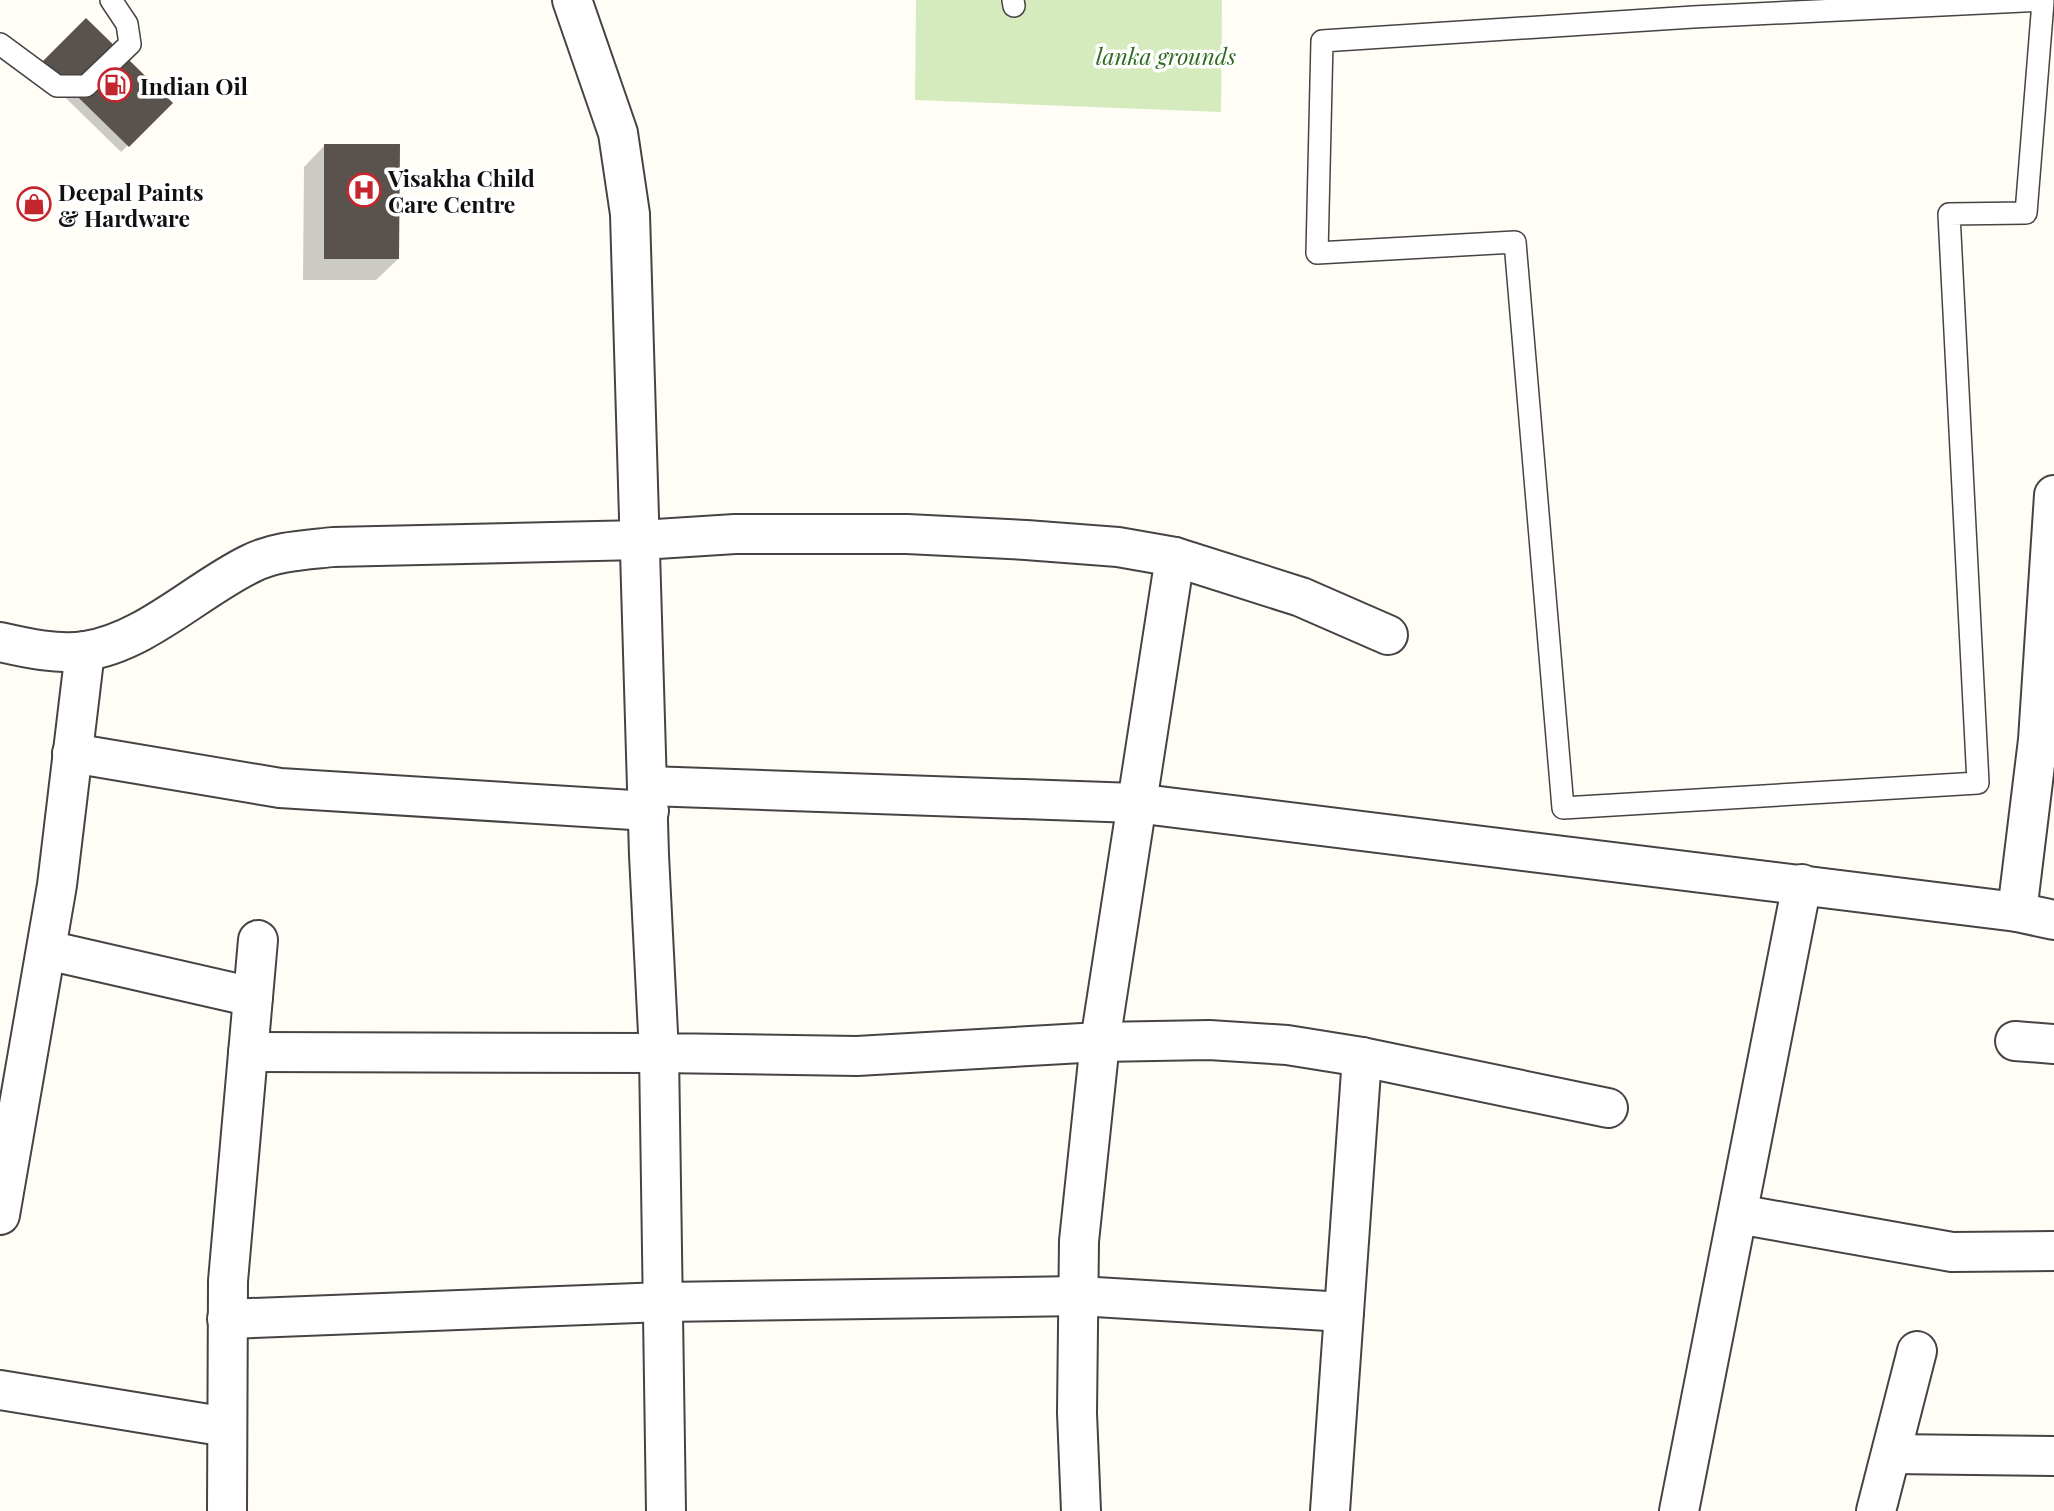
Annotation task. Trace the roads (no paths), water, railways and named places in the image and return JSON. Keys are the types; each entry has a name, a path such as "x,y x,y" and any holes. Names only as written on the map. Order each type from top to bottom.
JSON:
{"street":[{"path":"572,0 618,133 630,214 648,799 659,1053 666,1511"},
{"path":"2017,912 2038,740 2054,495"},
{"path":"0,642 28,649 85,651 145,628 251,563 288,552 334,547 641,540 735,534 907,534 1118,547 1175,557 1301,597 1388,635"},
{"path":"1081,1511 1079,1241 1100,1042 1175,557"},
{"path":"0,1212 47,950 85,651"},
{"path":"72,753 280,788 648,799 1135,803 1802,884 2017,912 2054,920"},
{"path":"1679,1511 1802,884"},
{"path":"227,1511 227,1319 258,940"},
{"path":"47,950 253,997"},
{"path":"248,1052 857,1056 1100,1042 1209,1040 1287,1045 1362,1057 1608,1108"},
{"path":"2015,1041 2054,1044"},
{"path":"1330,1511 1362,1057"},
{"path":"1738,1214 1952,1252 2054,1251"},
{"path":"227,1319 663,1302 1079,1296 1344,1312"},
{"path":"1876,1511 1917,1351"},
{"path":"0,1390 227,1427"},
{"path":"1891,1454 2054,1456"}],"lane":[{"path":"0,44 57,86 86,86 130,44 127,24 111,0"},
{"path":"2043,1 2026,213 1949,214 1978,783 1563,808 1515,242 1317,253 1322,41 1692,8 2043,1"}],"place":[{"name":"Indian Oil","path":"115,85"},
{"name":"Visakha Child Care Centre","path":"364,190"},
{"name":"Deepal Paints & Hardware","path":"34,204"}],"park label":[{"name":"lanka grounds","path":"1166,55"}]}
